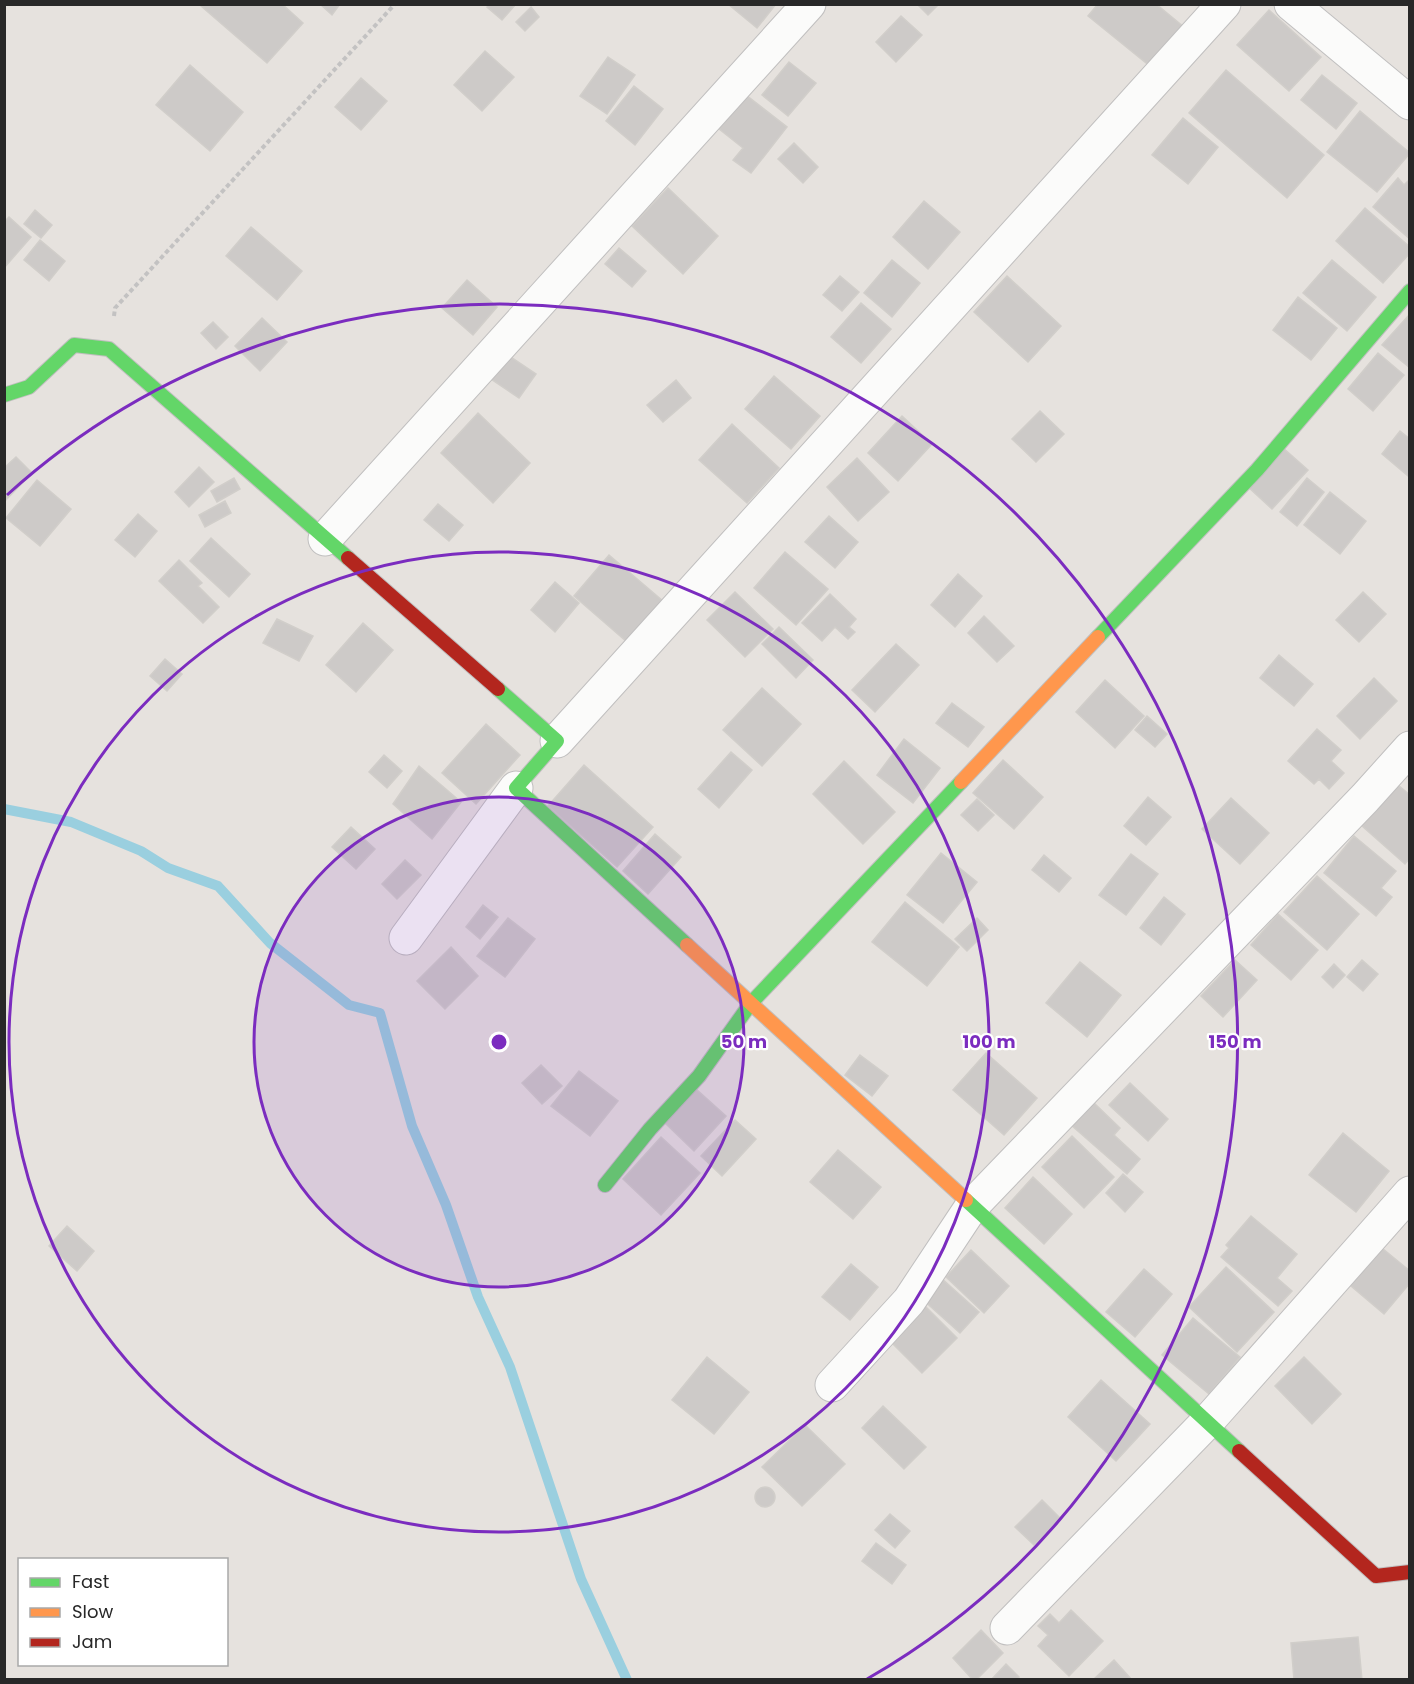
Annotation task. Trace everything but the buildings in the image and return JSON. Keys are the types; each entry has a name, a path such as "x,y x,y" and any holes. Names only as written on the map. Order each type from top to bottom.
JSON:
{"street":[{"path":"325,539 809,4"},
{"path":"406,938 516,788 557,741 1224,4"},
{"path":"1291,4 1410,103"},
{"path":"605,1185 650,1129 699,1076 751,1004 1257,470 1410,291"},
{"path":"4,395 28,387 74,345 109,350 557,741"},
{"path":"832,1384 909,1301 972,1206 1357,807 1410,748"},
{"path":"516,788 1376,1576 1410,1572"},
{"path":"1007,1628 1208,1421 1410,1193"}],"path":[{"path":"109,350 115,308 395,4"}],"waterway":[{"path":"4,809 71,822 141,851 168,868 218,886 270,943 349,1005 380,1013 412,1126 446,1205 478,1297 510,1367 581,1579 627,1680"}],"traffic: fast":[{"path":"1098,637 1257,470 1410,291"},
{"path":"4,395 29,387 74,345 109,349 348,558"},
{"path":"498,689 557,741 516,788 687,945"},
{"path":"605,1185 650,1129 699,1076 751,1003 961,782"},
{"path":"966,1200 1239,1451"}],"traffic: slow":[{"path":"961,782 1098,637"},
{"path":"687,945 966,1200"}],"traffic: jam":[{"path":"348,558 498,689"},
{"path":"1239,1451 1376,1576 1410,1572"}]}
